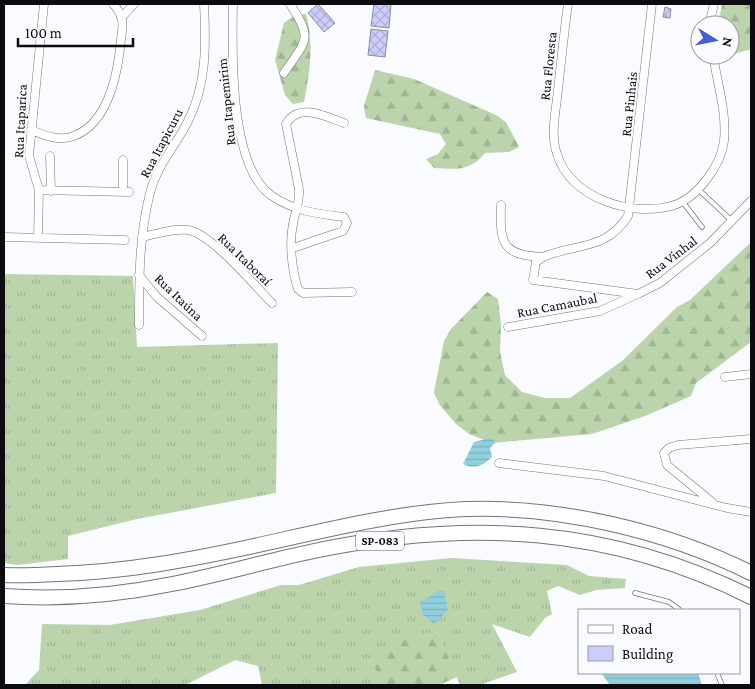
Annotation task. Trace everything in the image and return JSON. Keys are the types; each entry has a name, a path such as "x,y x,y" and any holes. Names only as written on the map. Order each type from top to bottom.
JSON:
{"highway":[{"name":"SP-083","path":"4,575 94,573 170,564 379,520 465,509 507,510 569,517 630,528 668,540 751,573"},
{"name":"SP-083","path":"4,596 84,595 133,591 315,551 415,535 488,531 579,539 616,546 650,555 751,597"}],"street":[{"name":"Rua Itaparica","path":"38,238 39,190 29,156 44,4"},
{"path":"113,4 122,17"},
{"path":"31,130 61,139 73,136 100,114 117,74 122,17 134,4"},
{"name":"Rua Itapicuru","path":"139,325 139,275 142,237 150,192 159,167 187,123 204,75 206,40 204,4"},
{"name":"Rua Itapemirim","path":"232,4 236,107 240,136 247,164 254,178 272,196 296,209 344,217 347,223 342,231 293,248"},
{"path":"284,73 306,40 305,31 290,4"},
{"name":"Rua Floresta","path":"568,4 554,131 557,155 565,170 577,184 594,197 630,207 657,209 673,206 698,189 718,160 724,142 724,120 715,65"},
{"name":"Rua Pinhais","path":"630,207 652,4"},
{"path":"344,122 319,115 298,112 290,116 286,124 299,189 292,228 298,290 303,293 352,292"},
{"path":"50,156 51,191"},
{"path":"39,190 126,192 123,160"},
{"name":"Rua Vinhal","path":"543,257 536,262 532,276 535,281 638,294 660,283 710,243 751,201"},
{"path":"501,205 502,239 507,246 518,254 543,257 604,241 622,225 630,207"},
{"name":"Rua Itaboraí","path":"142,237 176,230 189,230 201,235 221,251 272,303"},
{"path":"4,237 125,240"},
{"name":"Rua Itaúna","path":"139,275 157,297 202,336"},
{"name":"Rua Camaubal","path":"508,327 600,312 638,294"},
{"path":"725,377 751,374"},
{"path":"714,504 667,465 664,453 669,448 678,445 751,439"},
{"path":"499,463 604,476 751,512"}],"lane":[{"path":"698,189 731,220"},
{"path":"682,201 702,227"},
{"path":"636,593 669,602 679,609"}],"green space":[{"path":"722,4 751,4 751,50 740,52 740,15 720,15"},
{"path":"306,14 310,36 308,80 304,102 293,104 285,95 275,60 284,23 295,15"},
{"path":"375,70 414,79 496,115 506,122 519,147 509,152 485,153 474,163 462,168 434,168 426,159 438,154 446,144 440,134 366,118 364,106"},
{"path":"751,242 751,342 696,383 691,396 645,416 592,434 492,443 469,434 456,424 439,404 434,392 444,341 451,329 487,292 498,299 501,324 500,352 505,375 522,392 545,398 570,398 622,361 677,307 690,300"},
{"path":"4,274 133,276 137,347 278,343 276,493 137,519 68,536 68,559 17,565 4,563"},
{"path":"451,558 567,565 589,576 626,579 625,588 596,590 580,595 558,586 547,591 552,614 545,618 530,637 492,624 517,672 479,685 460,685 437,631 370,660 384,685 262,685 258,666 235,660 185,685 25,685 39,670 42,624 110,625 200,610 281,585 299,585 359,567"},
{"path":"437,631 457,677 439,685 384,685 370,660 405,637"}],"water":[{"path":"490,438 496,442 490,448 492,457 475,467 463,464 474,442"},
{"path":"438,591 444,591 448,610 434,624 423,615 420,602"},
{"path":"602,674 698,674 702,685 610,685"}],"building":[{"path":"318,4 335,23 324,32 308,13"},
{"path":"374,4 391,4 389,28 371,26"},
{"path":"665,7 671,9 670,18 663,17"},
{"path":"371,29 388,31 385,57 368,55"}]}
